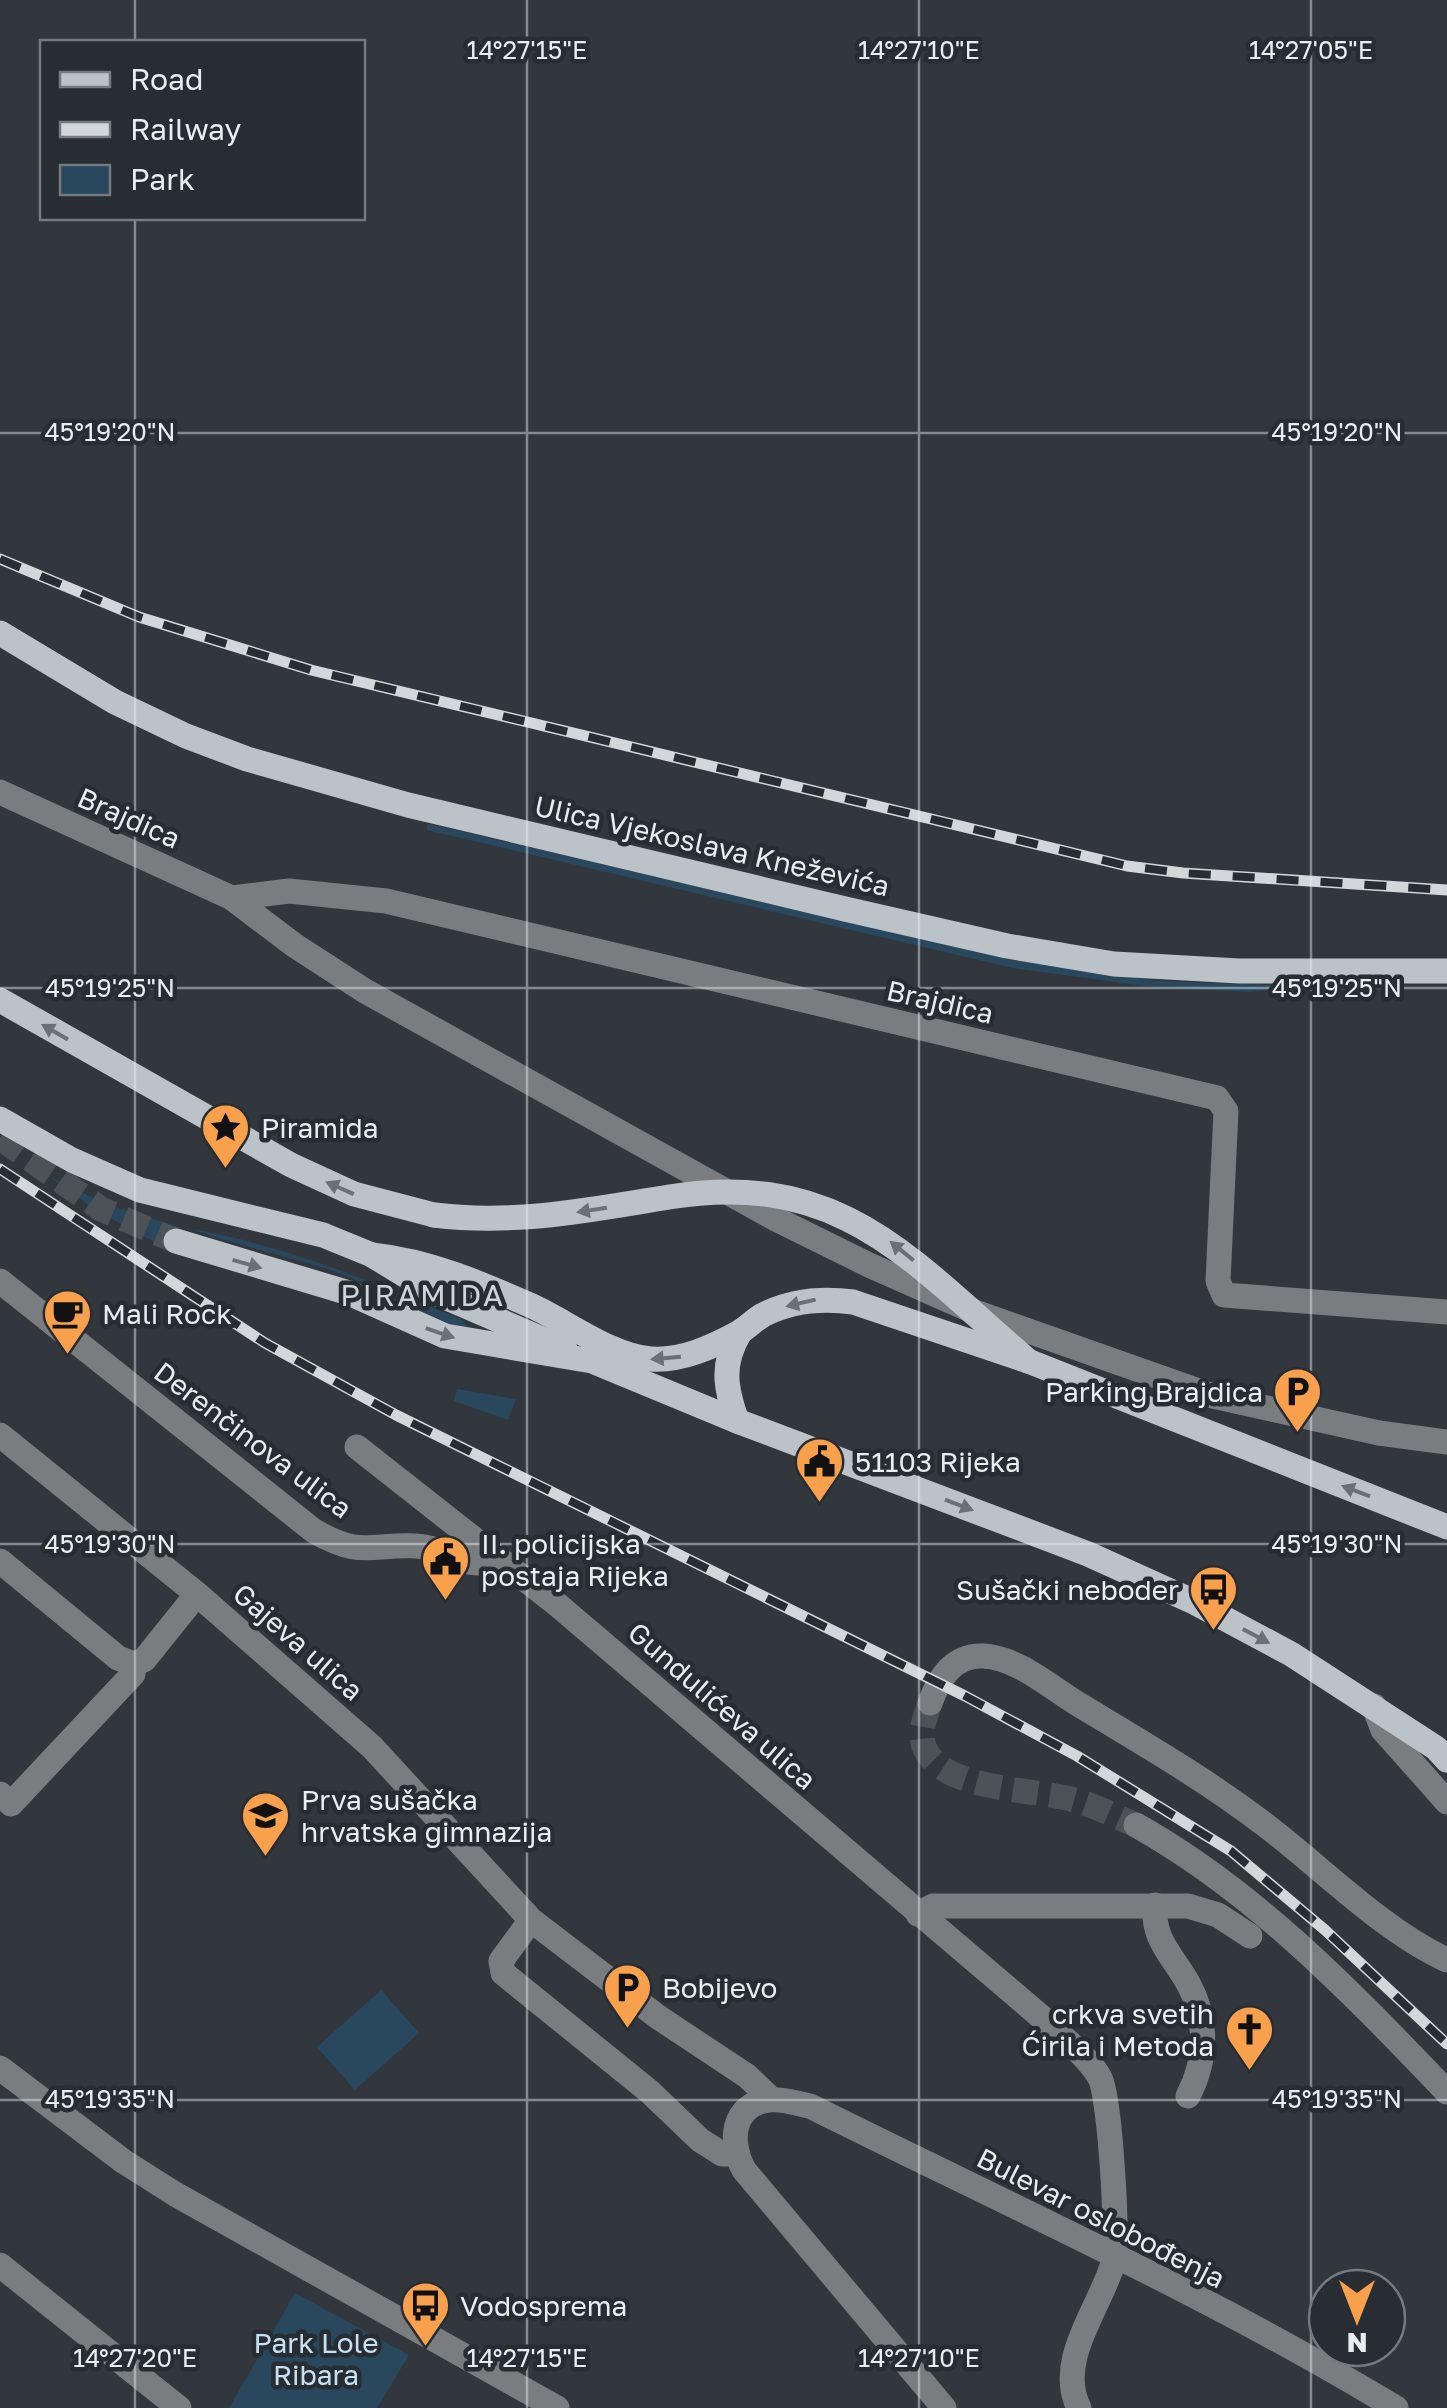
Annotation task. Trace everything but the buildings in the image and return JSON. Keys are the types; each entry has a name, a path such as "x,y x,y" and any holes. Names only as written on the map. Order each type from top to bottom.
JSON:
{"main road":[{"name":"Ulica Vjekoslava Kneževića","path":"0,633 115,702 186,736 247,759 408,805 845,909 1007,946 1114,964 1240,970 1447,971"},
{"path":"0,1000 292,1165 354,1194 434,1215 468,1220 527,1219 701,1192 771,1194 799,1200 854,1220 887,1239 1028,1362"},
{"path":"0,1119 72,1160 140,1190 323,1235 372,1255 431,1291 736,1422 1088,1554 1192,1601 1291,1654 1436,1748 1447,1760"},
{"path":"176,1241 349,1293 445,1336 592,1361"},
{"path":"372,1255 438,1267 533,1307 626,1354 646,1359 688,1356 794,1303 826,1298 880,1310 1028,1362 1447,1527"},
{"path":"736,1422 725,1369 729,1350 740,1332"}],"street":[{"name":"Brajdica","path":"0,792 232,898 364,991 776,1220 869,1265 975,1312 1213,1396 1379,1433 1447,1442"},
{"name":"Brajdica","path":"232,898 288,891 386,900 1217,1098 1226,1112 1218,1281 1224,1295 1447,1312"},
{"name":"Derenčinova ulica","path":"0,1281 314,1531 334,1542 366,1550 418,1546 465,1564 501,1560"},
{"name":"Gajeva ulica","path":"0,1435 198,1594 372,1747 531,1920 658,2017 747,2076 771,2099"},
{"name":"Gundulićeva ulica","path":"357,1447 600,1640 1053,2027 1098,2075 1105,2091 1110,2131 1115,2258"},
{"path":"0,1560 118,1658 134,1664 144,1660 198,1594"},
{"path":"930,1703 946,1670 960,1662 983,1656 1015,1665 1184,1768 1262,1823 1420,1946 1447,1960"},
{"path":"6,1799 133,1674 134,1664"},
{"path":"1374,1706 1384,1730 1447,1802"},
{"path":"1136,1825 1213,1872 1318,1962 1447,2092"},
{"path":"1154,1905 1153,1925 1190,1985 1200,2018 1203,2060 1188,2096"},
{"path":"911,1908 1188,1906 1218,1915 1250,1936"},
{"path":"531,1920 502,1961 503,1973 650,2092 713,2150 734,2154"},
{"path":"0,2068 122,2161 175,2194 557,2408"},
{"path":"771,2099 746,2112 733,2135 734,2154 944,2408"},
{"name":"Bulevar oslobođenja","path":"771,2099 810,2106 1332,2369 1396,2408"},
{"path":"1078,2408 1071,2368 1115,2258"},
{"path":"0,2265 179,2408"}],"green space":[{"path":"430,824 1007,959 1157,981 1272,985 1276,989 1248,992 1145,986 1013,968 427,830"},
{"path":"50,1177 108,1205 179,1227 169,1250 94,1209"},
{"path":"192,1229 329,1266 461,1319 468,1327 455,1326 327,1269"},
{"path":"457,1389 516,1399 508,1420 454,1401"},
{"path":"381,1990 419,2033 355,2090 317,2047"},
{"name":"Park Lole Ribara","path":"295,2293 409,2355 377,2408 229,2408"}],"tunnel":[{"path":"0,1138 101,1209 176,1241"},
{"path":"930,1703 923,1743 936,1763 952,1773 971,1781 1078,1801 1136,1825"}],"railway":[{"path":"0,559 139,617 311,670 1127,866 1447,890"},
{"path":"0,1169 265,1343 396,1415 965,1696 1077,1756 1231,1851 1325,1930 1447,2044"}],"place":[{"name":"Piramida","path":"226,1170"},
{"name":"Mali Rock","path":"67,1356"},
{"name":"Parking Brajdica","path":"1298,1434"},
{"name":"51103 Rijeka","path":"820,1504"},
{"name":"II. policijska postaja Rijeka","path":"446,1602"},
{"name":"Sušački neboder","path":"1214,1632"},
{"name":"Prva sušačka hrvatska gimnazija","path":"266,1858"},
{"name":"Bobijevo","path":"627,2030"},
{"name":"crkva svetih Ćirila i Metoda","path":"1249,2072"},
{"name":"Vodosprema","path":"425,2348"}],"district":[{"name":"PIRAMIDA","path":"423,1296"}]}
